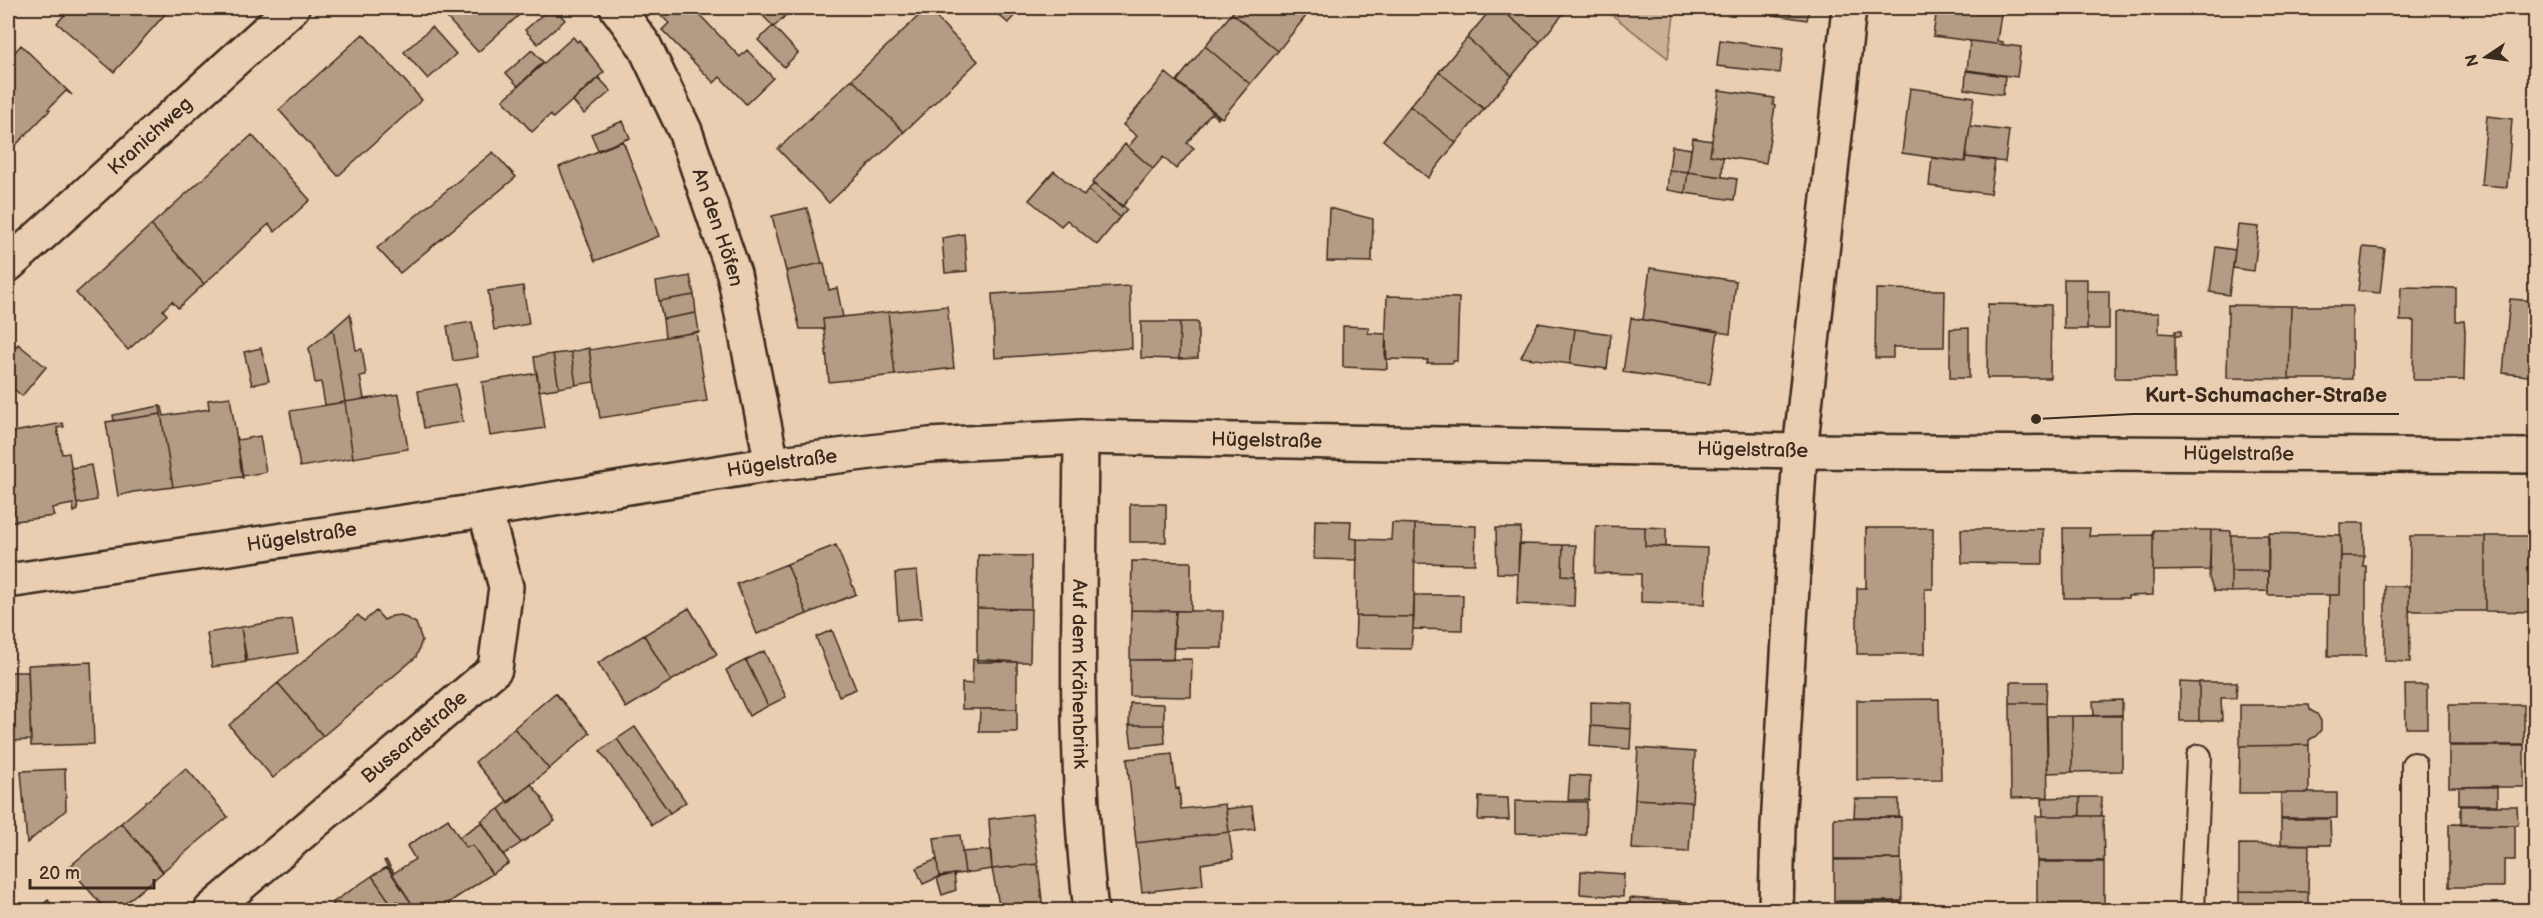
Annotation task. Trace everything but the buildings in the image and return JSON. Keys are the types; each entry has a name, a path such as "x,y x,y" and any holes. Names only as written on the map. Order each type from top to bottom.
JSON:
{"street":[{"name":"Kranichweg","path":"8,265 292,8"},
{"name":"An den Höfen","path":"617,8 644,45 685,131 734,274 772,464"},
{"path":"1776,910 1779,814 1800,451 1849,8"},
{"name":"Hügelstraße","path":"8,581 485,510 772,464 929,445 1081,437 1800,451 2535,456"},
{"name":"Auf dem Krähenbrink","path":"1081,437 1079,726 1084,856 1091,910"},
{"name":"Bussardstraße","path":"211,910 495,669 506,587 485,510"}],"lane":[{"path":"2192,910 2199,757"},
{"path":"2414,765 2414,910"}],"shaded area":[{"path":"1603,8 1675,8 1668,58"}],"place":[{"name":"Kurt-Schumacher-Straße","path":"2036,419"}]}
